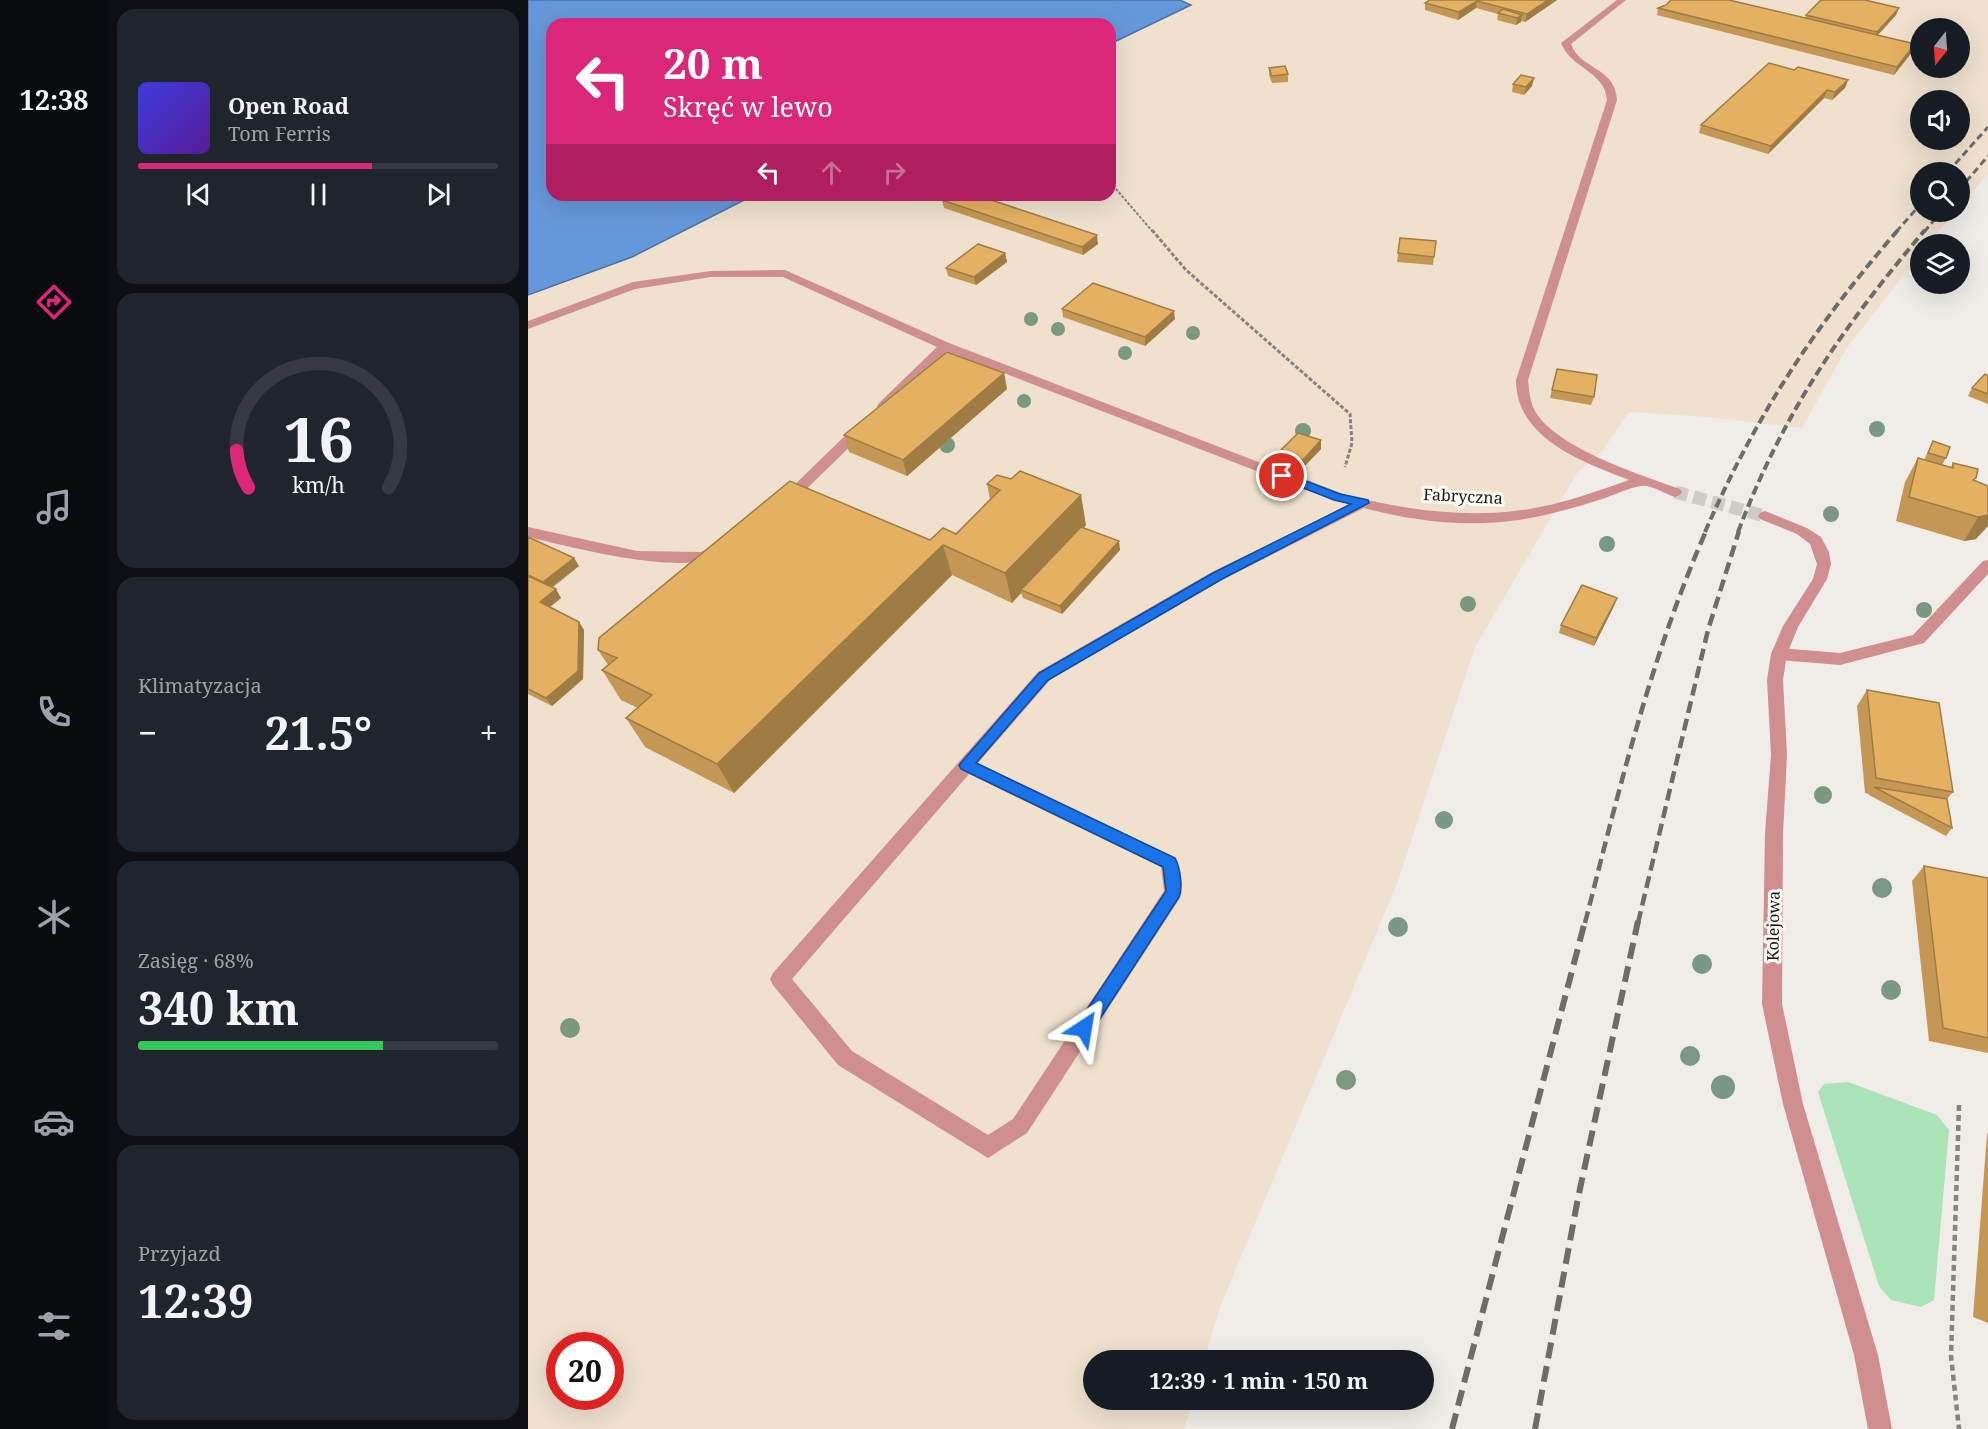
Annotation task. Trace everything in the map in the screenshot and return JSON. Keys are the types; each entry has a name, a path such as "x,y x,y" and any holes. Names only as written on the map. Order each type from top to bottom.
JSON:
{"street":[{"path":"1623,0 1566,43 1567,51 1575,59 1603,77 1614,92 1522,380 1524,402 1531,416 1561,442 1595,460 1675,492"},
{"name":"Fabryczna","path":"528,325 633,286 711,274 785,273 945,346 1338,497 1429,514 1488,518 1516,516 1588,500 1643,480"},
{"path":"777,509 945,346"},
{"path":"966,765 1170,863 1173,892 1020,1126 988,1147 845,1058 780,980 966,765 1044,676 1217,576 1364,503"},
{"path":"1765,516 1802,531 1816,541 1822,552 1824,564 1820,579 1791,626 1779,654 1840,659 1918,639 1988,565"},
{"path":"528,532 637,556 704,557 732,539"},
{"name":"Kolejowa","path":"1779,654 1774,680 1779,755 1774,834 1772,1004 1793,1104 1866,1354 1880,1429"}],"path":[{"path":"1116,189 1186,270 1350,414 1352,443 1338,497"},
{"path":"1959,1105 1951,1356 1959,1429"}],"shaded area":[{"path":"1180,0 1988,0 1988,174 1970,194 1970,162 1910,162 1910,222 1947,222 1936,234 1910,234 1910,267 1846,349 1802,428 1707,417 1629,412 1603,450 1577,473 1475,647 1398,881 1220,1307 1207,1350 1083,1350 1083,1410 1190,1410 1184,1429 528,1429 528,295 632,257 742,201 1116,201 1116,41 1191,5"}],"green space":[{"path":"1848,1082 1937,1115 1949,1130 1934,1300 1921,1307 1891,1300 1879,1286 1818,1092 1824,1084"}],"water":[{"path":"528,0 1180,0 1191,5 1116,41 1116,18 546,18 546,201 742,201 632,257 528,295"}],"building":[{"path":"1430,0 1548,0 1527,14 1477,1 1459,12 1425,3"},
{"path":"1671,0 1729,0 1910,43 1910,50 1897,67 1658,8"},
{"path":"1821,0 1865,0 1899,8 1877,32 1806,15"},
{"path":"1503,9 1522,15 1517,18 1498,13"},
{"path":"1769,63 1794,70 1798,67 1848,80 1835,92 1827,90 1771,146 1701,125"},
{"path":"1285,66 1288,74 1272,76 1269,68"},
{"path":"1521,75 1534,78 1526,87 1513,84"},
{"path":"945,201 994,201 1097,235 1082,247"},
{"path":"1400,238 1436,241 1434,257 1398,253"},
{"path":"978,244 1005,253 974,277 946,268"},
{"path":"1093,283 1174,311 1145,337 1062,309"},
{"path":"947,352 1004,373 903,460 844,435"},
{"path":"1557,369 1597,375 1594,397 1552,390"},
{"path":"1985,374 1988,376 1988,394 1972,388"},
{"path":"1298,433 1321,440 1303,460 1279,452"},
{"path":"1933,441 1950,447 1946,458 1928,453"},
{"path":"1918,458 1953,468 1953,463 1978,469 1976,478 1973,480 1988,486 1988,515 1978,517 1909,497"},
{"path":"1020,471 1081,495 1005,573 943,545 717,764 626,718 652,695 602,670 617,658 598,650 599,638 790,481 930,540 943,528 956,534 1000,490 987,484 997,475 1011,479"},
{"path":"1081,527 1119,541 1060,606 1021,590"},
{"path":"528,537 574,558 543,582 528,575"},
{"path":"528,576 556,589 540,602 579,622 578,671 546,698 528,689"},
{"path":"1582,585 1617,598 1596,638 1561,625"},
{"path":"1867,690 1939,703 1953,792 1876,778"},
{"path":"1874,787 1947,799 1952,828"},
{"path":"1924,866 1988,878 1988,1038 1943,1028"}],"tunnel":[{"path":"1675,492 1765,516"}],"railway":[{"path":"1957,162 1988,127"},
{"path":"1970,177 1988,156"},
{"path":"1896,232 1910,216"},
{"path":"1924,232 1932,222"},
{"path":"1705,532 1745,449 1789,374 1813,337 1898,230"},
{"path":"1738,532 1756,488 1795,409 1841,337 1925,230"},
{"path":"1585,923 1624,773 1653,675 1686,578 1706,531"},
{"path":"1638,923 1708,630 1739,531"},
{"path":"1452,1429 1585,921"},
{"path":"1535,1429 1578,1198 1638,921"}],"route":[{"path":"1084,1028 1173,892 1170,863 966,765 1044,676 1217,576 1364,503 1338,497 1282,476"}]}
